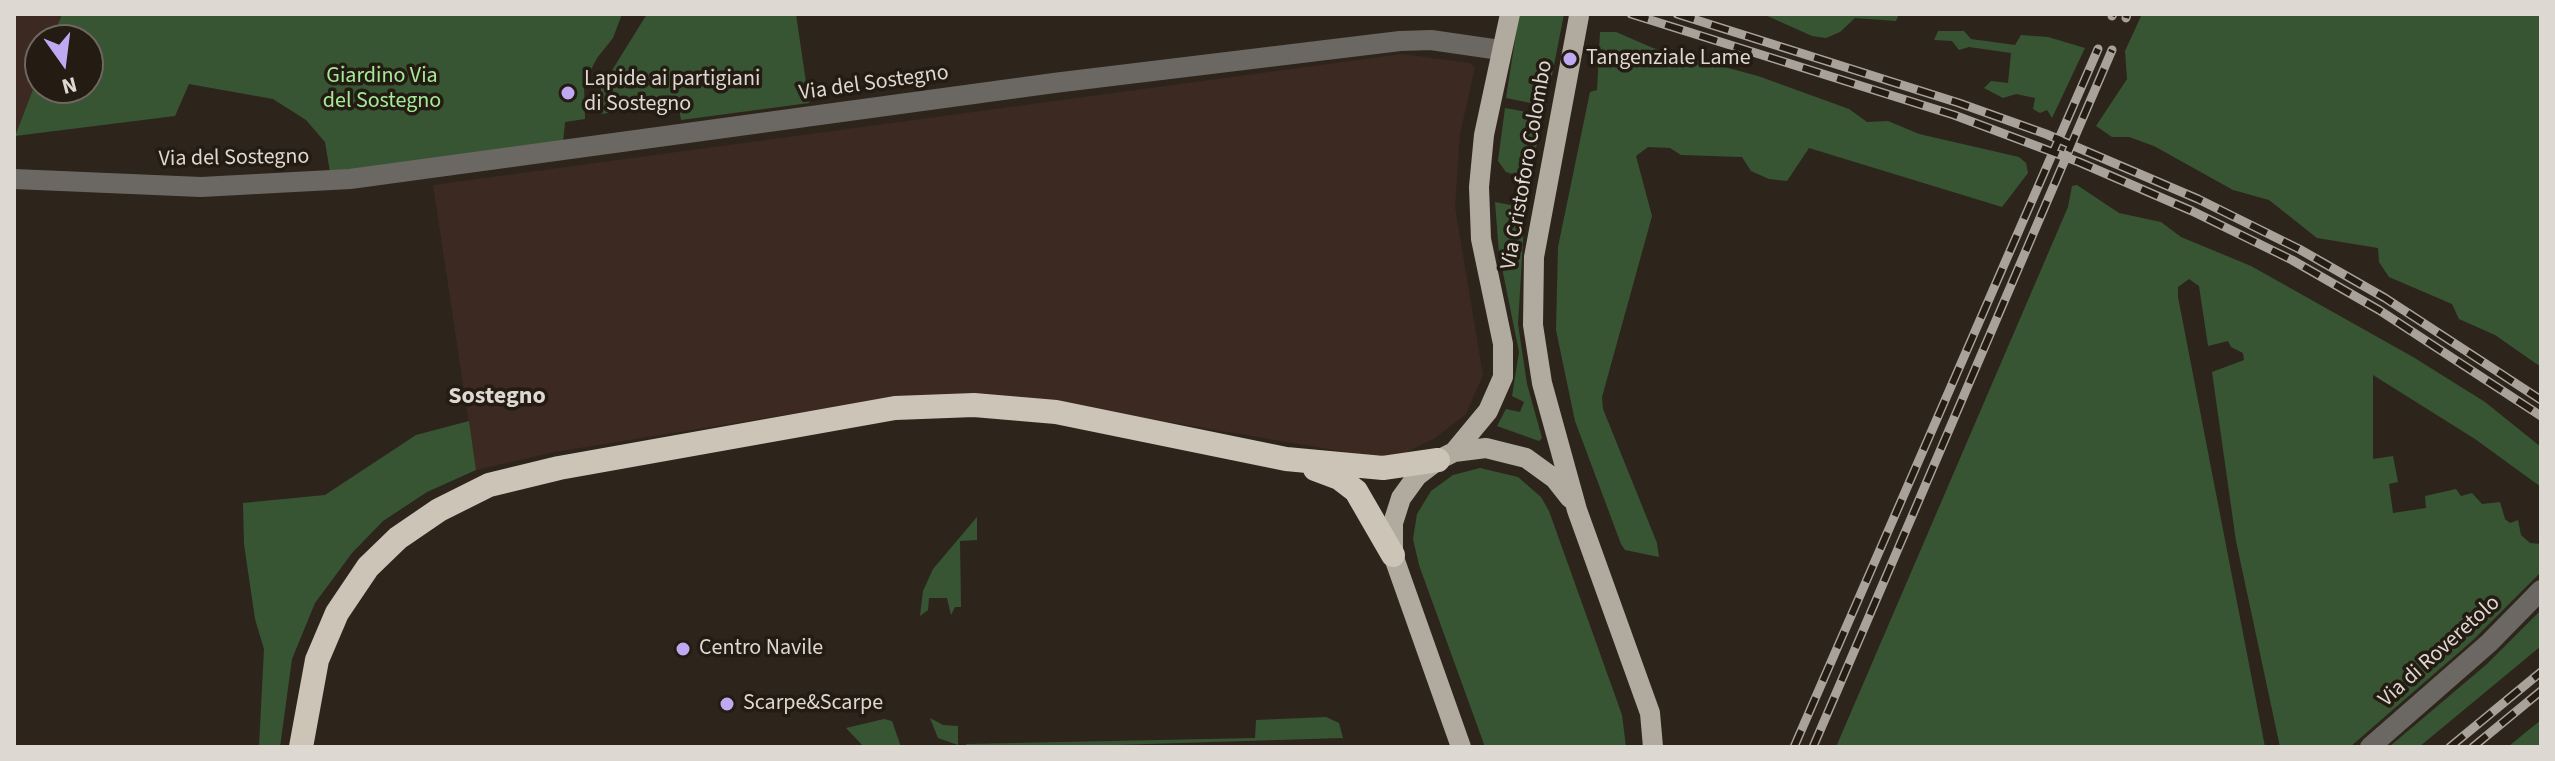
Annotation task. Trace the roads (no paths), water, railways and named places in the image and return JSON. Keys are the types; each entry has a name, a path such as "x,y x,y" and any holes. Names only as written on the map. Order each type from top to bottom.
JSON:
{"highway":[{"path":"301,747 317,660 337,613 368,567 398,538 439,510 489,485 559,468 895,408 974,405 1056,412 1286,459 1383,468 1446,456"},
{"path":"1286,459 1329,473 1356,491 1393,555"}],"main road":[{"name":"Via Cristoforo Colombo","path":"1461,747 1393,555 1393,523 1401,498 1417,476 1446,456 1488,411 1500,388 1504,367 1479,214 1483,144 1500,50 1510,14"},
{"name":"Via Cristoforo Colombo","path":"1579,16 1537,235 1532,307 1542,383 1577,510 1650,713 1653,747"},
{"name":"Via Cristoforo Colombo","path":"1446,456 1497,448 1526,458 1555,479 1577,510"}],"street":[{"name":"Via del Sostegno","path":"14,179 201,187 350,179 1054,83 1400,41 1431,40 1500,50"},
{"name":"Via di Roveretolo","path":"2370,747 2470,661 2541,590"}],"railway":[{"path":"1631,14 1954,115 2079,162 2192,211 2292,260 2379,310 2541,416"},
{"path":"1677,14 1959,103 2046,134 2198,199 2299,249 2385,298 2541,400"},
{"path":"2126,18 2127,14"},
{"path":"1794,747 2098,49"},
{"path":"1813,747 2112,50"},
{"path":"2450,747 2541,672"},
{"path":"2473,747 2541,691"}],"place":[{"name":"Tangenziale Lame","path":"1570,59"},
{"name":"Lapide ai partigiani di Sostegno","path":"568,93"},
{"name":"Centro Navile","path":"683,649"},
{"name":"Scarpe&Scarpe","path":"727,704"}],"district":[{"name":"Sostegno","path":"497,398"}],"park label":[{"name":"Giardino Via del Sostegno","path":"382,90"}]}
